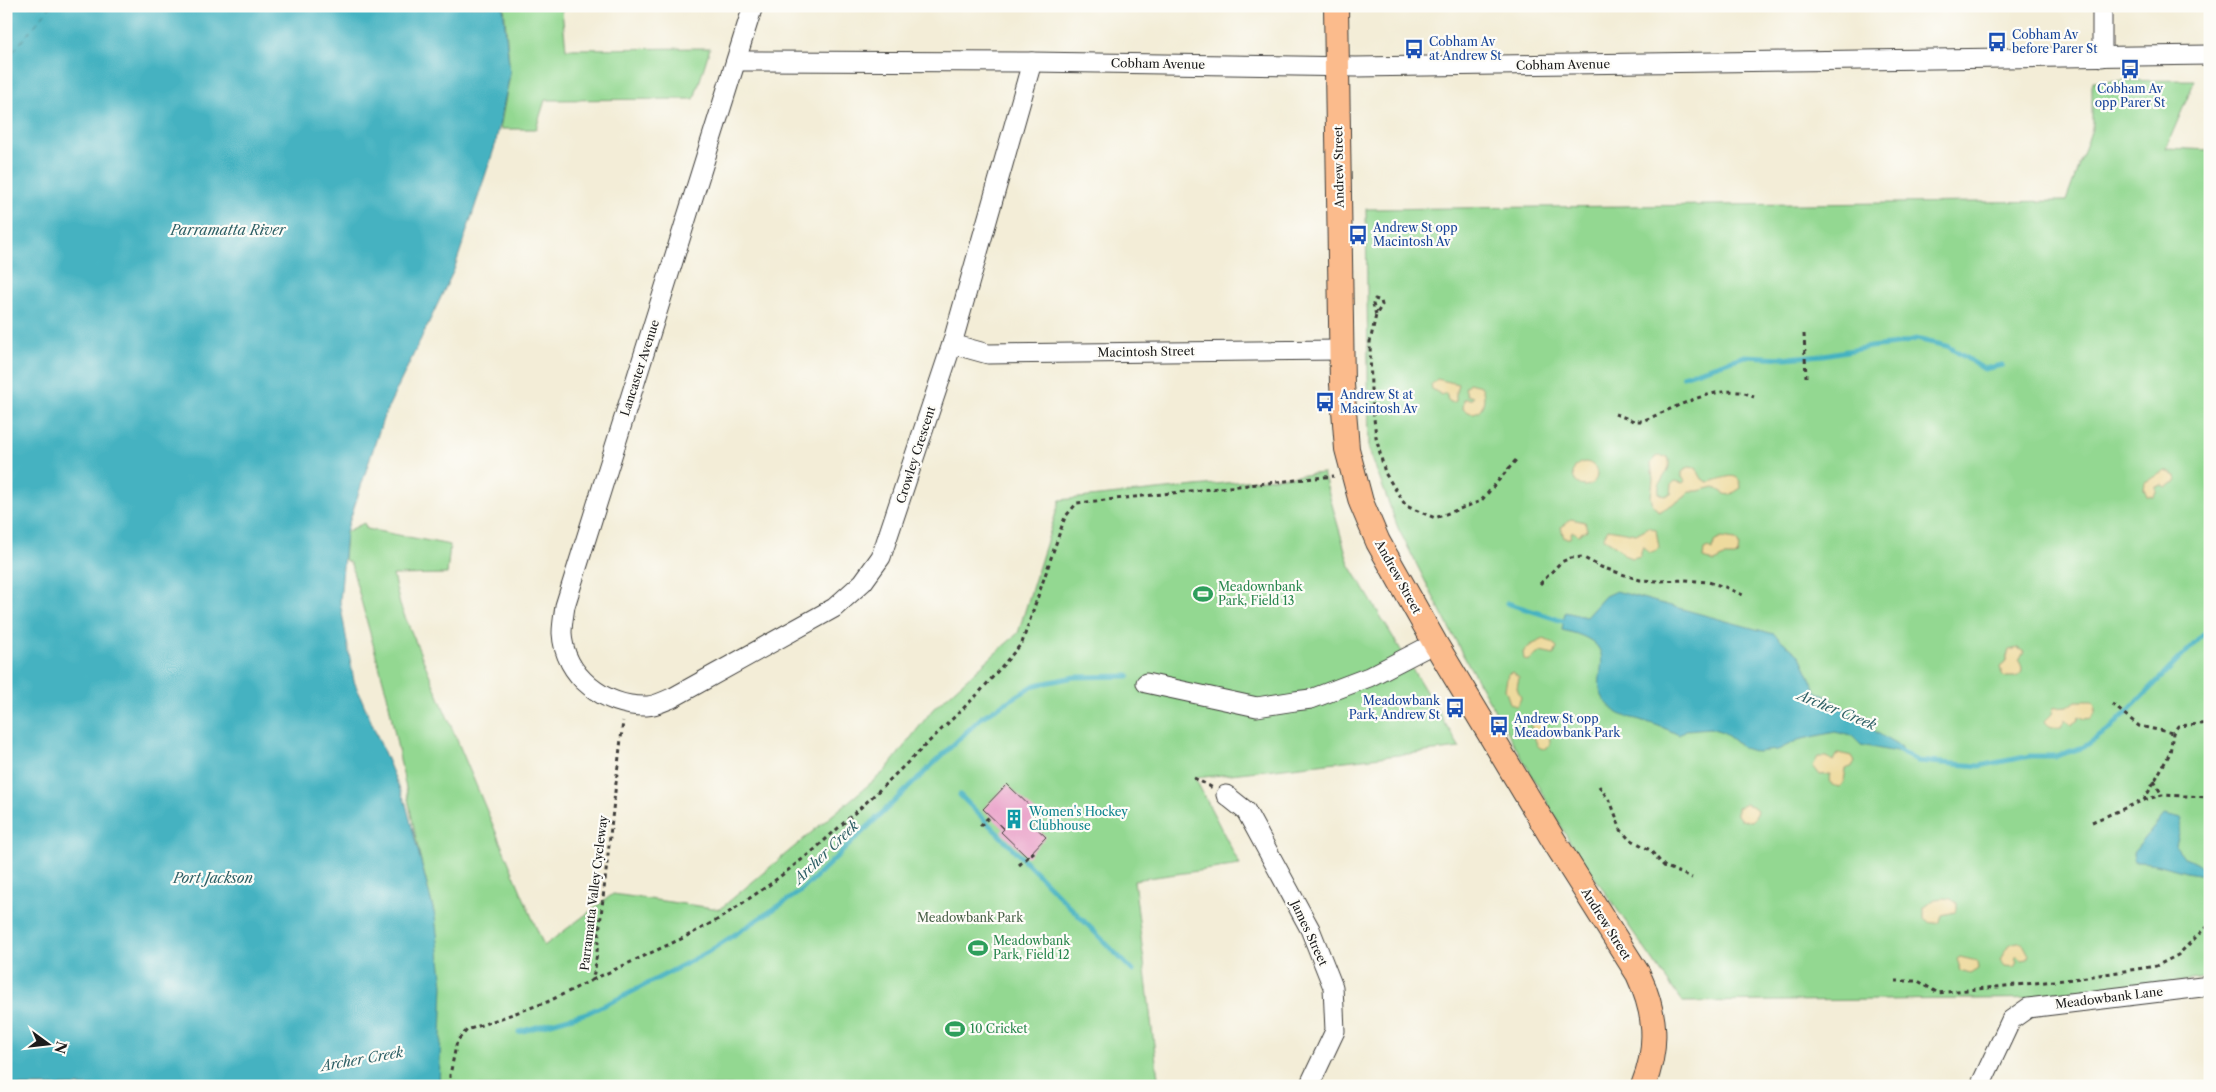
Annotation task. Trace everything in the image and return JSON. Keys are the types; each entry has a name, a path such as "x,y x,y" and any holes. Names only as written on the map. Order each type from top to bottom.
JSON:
{"main road":[{"name":"Andrew Street","path":"1336,6 1341,350 1347,449 1352,474 1361,502 1378,542 1435,643 1554,841 1638,974 1647,993 1654,1029 1654,1051 1642,1086"}],"street":[{"name":"Lancaster Avenue","path":"625,705 603,697 583,680 568,658 562,633 565,606 753,6"},
{"path":"2102,6 2102,57"},
{"name":"Cobham Avenue","path":"737,62 1032,62 1338,66 2210,55"},
{"name":"Crowley Crescent","path":"625,705 649,706 672,698 834,608 863,582 881,557 952,344 1032,62"},
{"name":"Macintosh Street","path":"952,344 988,354 1341,350"},
{"path":"1146,683 1257,707 1311,699 1363,679 1435,643"},
{"name":"James Street","path":"1226,795 1246,811 1310,929 1333,987 1334,1031 1309,1086"},
{"name":"Meadowbank Lane","path":"1980,1086 2011,1020 2028,1008 2210,986"}],"path":[{"path":"1376,315 1374,310 1375,299 1381,300 1382,305 1376,315 1370,342 1371,390 1376,437 1385,473 1406,506 1435,518 1481,501 1516,460"},
{"path":"1804,334 1806,377"},
{"path":"1615,414 1634,421 1642,421 1699,398 1722,392 1739,392 1754,396"},
{"path":"592,980 683,938 719,919 769,885 814,850 870,799 978,694 1022,643 1062,524 1070,510 1078,504 1352,474"},
{"path":"1540,584 1561,562 1571,558 1582,557 1601,567 1640,580 1708,582 1745,596"},
{"name":"Parramatta Valley Cycleway","path":"450,1086 450,1075 458,1041 467,1030 547,1002 592,980 598,950 613,824 618,752 625,705"},
{"path":"2114,706 2139,726 2173,733"},
{"path":"2144,800 2170,753 2173,733 2178,726 2210,724"},
{"path":"2154,780 2162,795"},
{"path":"1599,786 1611,803 1621,830 1628,838 1650,850 1664,866 1692,878"},
{"path":"2092,822 2144,800 2162,795 2210,797"},
{"path":"980,826 990,816"},
{"path":"1019,865 1035,851"},
{"path":"1895,980 1918,981 1938,994 2074,979 2156,966 2178,955 2205,928 2210,926"}],"green space":[{"path":"504,6 564,6 562,11 566,49 710,48 694,99 545,100 536,129 500,129 510,74"},
{"path":"2195,80 2166,148 2210,150 2210,977 2075,998 1682,1002 1570,842 1463,655 1398,528 1369,450 1366,209 2066,201 2092,129 2092,81"},
{"name":"Meadowbank Park","path":"1323,473 1349,564 1460,748 1195,778 1240,865 1134,880 1159,1086 439,1086 435,916 419,853 387,695 351,564 344,559 346,532 364,523 367,529 450,545 447,574 393,575 400,605 544,946 613,894 720,909 885,771 933,709 1018,633 1060,500"}],"sand":[{"path":"1437,379 1458,384 1456,401 1452,403 1448,400 1446,393 1442,395 1432,389 1431,385"},
{"path":"1469,383 1481,386 1484,397 1481,408 1474,413 1463,409 1464,399 1472,399 1473,397 1467,395 1465,388"},
{"path":"1655,457 1668,457 1669,462 1669,467 1659,488 1659,493 1664,496 1671,494 1672,484 1675,481 1683,483 1685,481 1682,477 1682,472 1689,467 1696,468 1702,479 1708,482 1733,476 1740,481 1741,488 1730,495 1714,487 1689,491 1685,497 1659,512 1653,505 1651,497 1653,479 1651,464"},
{"path":"1585,462 1594,465 1597,474 1594,483 1585,486 1576,483 1573,474 1576,465"},
{"path":"2166,471 2176,476 2177,481 2166,487 2162,485 2156,487 2153,497 2147,496 2144,489 2145,482"},
{"path":"1571,519 1585,522 1587,530 1578,535 1572,531 1570,538 1564,538 1561,527"},
{"path":"1649,527 1656,530 1659,547 1657,550 1649,553 1643,545 1640,556 1632,558 1626,556 1616,546 1603,538 1608,529 1636,534"},
{"path":"1721,538 1736,540 1739,545 1738,554 1735,557 1723,557 1715,562 1703,558 1704,550 1708,548 1713,550 1714,542"},
{"path":"1544,639 1553,643 1557,648 1554,655 1540,652 1528,661 1524,659 1523,652 1531,645"},
{"path":"2018,648 2024,652 2019,661 2022,672 2016,677 2005,677 2000,667 2005,663 2009,650"},
{"path":"1513,672 1519,677 1517,688 1521,698 1518,705 1515,706 1510,703 1505,689 1508,674"},
{"path":"2076,701 2092,701 2095,705 2095,713 2092,718 2085,719 2079,716 2078,720 2071,725 2065,719 2061,727 2052,727 2046,723 2045,721 2052,714 2053,708 2068,707"},
{"path":"1536,715 1548,733 1550,745 1547,748 1542,749 1539,747 1534,737 1529,718"},
{"path":"1838,753 1852,756 1855,761 1853,766 1846,769 1844,781 1840,787 1832,785 1829,778 1830,774 1820,775 1813,766 1818,757 1827,757 1834,761"},
{"path":"1745,804 1757,810 1752,821 1741,820 1737,815 1737,808"},
{"path":"1935,899 1951,899 1957,903 1955,912 1942,915 1938,923 1932,923 1924,919 1924,908"},
{"path":"2022,942 2029,955 2028,959 2021,960 2017,956 2015,958 2017,962 2014,967 2005,966 2000,960 2005,950 2013,943"},
{"path":"1960,957 1977,961 1978,969 1970,974 1961,971 1957,959"}],"water":[{"name":"Port Jackson","path":"6,6 503,6 510,74 495,146 454,270 384,416 346,532 340,602 354,681 406,804 435,916 443,985 439,1086 6,1086"},
{"path":"1616,591 1774,634 1800,656 1816,691 1901,747 1901,753 1861,745 1852,736 1835,732 1798,740 1778,750 1756,752 1743,748 1723,732 1710,728 1686,730 1679,735 1656,725 1622,716 1606,702 1601,692 1602,662 1595,644 1583,636 1562,630 1565,612 1586,617 1605,596"},
{"path":"2164,815 2182,819 2175,845 2185,858 2210,870 2210,877 2153,864 2134,862 2133,853"}],"building":[{"name":"Women's Hockey Clubhouse","path":"1007,784 1039,815 1031,823 1046,837 1027,857 1001,832 1004,829 983,809"}],"waterway":[{"path":"1683,376 1745,356 1786,358 1823,355 1897,344 1916,339 1947,346 1984,369 2002,365"},
{"name":"Archer Creek","path":"1507,603 1569,623"},
{"name":"Archer Creek","path":"1896,749 1917,761 1979,766 2030,756 2056,756 2084,747 2111,728 2210,628"},
{"name":"Archer Creek","path":"519,1032 587,1013 622,997 708,952 800,892 982,717 1035,685 1074,677 1129,676"},
{"path":"960,795 1133,971"}],"ferry route":[{"path":"6,60 51,6"}],"place":[{"name":"Cobham Av before Parer St","path":"1997,42"},
{"name":"Cobham Av at Andrew St","path":"1414,49"},
{"name":"Cobham Av opp Parer St","path":"2130,69"},
{"name":"Andrew St opp Macintosh Av","path":"1358,235"},
{"name":"Andrew St at Macintosh Av","path":"1325,402"},
{"name":"Meadownbank Park, Field 13","path":"1203,594"},
{"name":"Meadowbank Park, Andrew St","path":"1455,708"},
{"name":"Andrew St opp Meadowbank Park","path":"1499,726"},
{"name":"Women's Hockey Clubhouse","path":"1014,819"},
{"name":"Meadowbank Park, Field 12","path":"978,948"},
{"name":"10 Cricket","path":"955,1029"}],"water label":[{"name":"Parramatta River","path":"228,230"}]}
